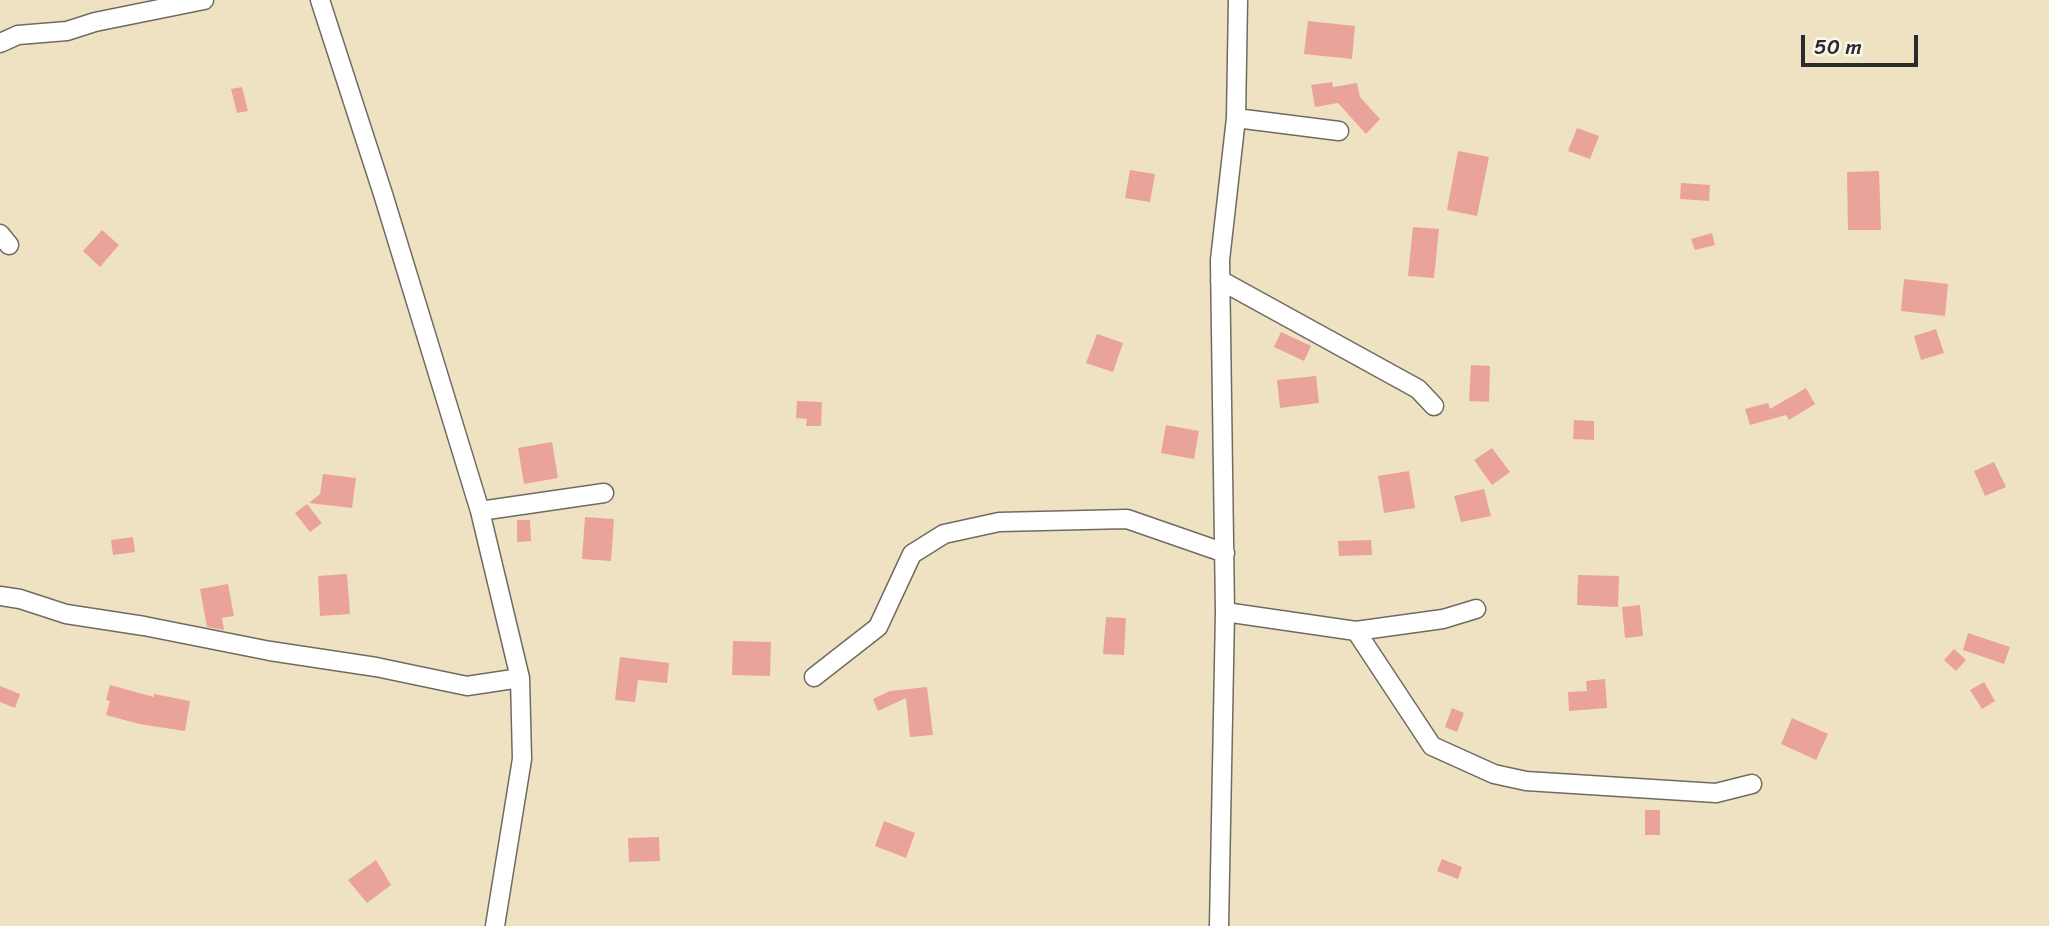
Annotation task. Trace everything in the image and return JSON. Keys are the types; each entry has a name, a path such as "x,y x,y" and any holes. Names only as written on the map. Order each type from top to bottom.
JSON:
{"street":[{"path":"0,43 18,35 67,31 95,22 204,0"},
{"path":"320,0 383,194 480,511 520,678 522,759 495,926"},
{"path":"1219,926 1225,612 1220,260 1236,118 1238,0"},
{"path":"1236,118 1339,131"},
{"path":"1220,279 1418,389 1434,406"},
{"path":"480,511 604,493"},
{"path":"814,677 878,627 912,554 944,534 999,522 1127,519 1225,553"},
{"path":"0,596 20,599 66,614 376,667 467,686 520,678"},
{"path":"1225,612 1356,631 1443,619 1476,609"},
{"path":"1356,631 1432,746 1494,774 1526,781 1716,793 1752,784"}],"building":[{"path":"1308,21 1355,26 1352,59 1304,54"},
{"path":"1332,82 1333,87 1357,83 1360,97 1380,119 1366,134 1338,103 1315,107 1311,85"},
{"path":"242,87 248,111 237,113 231,89"},
{"path":"1577,128 1599,136 1590,159 1568,151"},
{"path":"1458,151 1489,157 1477,216 1447,210"},
{"path":"1130,170 1155,174 1150,202 1125,198"},
{"path":"1879,171 1881,230 1848,230 1847,172"},
{"path":"1681,183 1710,185 1709,201 1680,199"},
{"path":"1413,227 1439,229 1434,278 1408,276"},
{"path":"102,230 119,245 100,267 83,251"},
{"path":"1712,233 1715,245 1695,250 1691,239"},
{"path":"1904,279 1948,284 1945,316 1901,311"},
{"path":"1936,329 1944,353 1921,360 1914,336"},
{"path":"1281,332 1311,346 1304,361 1274,347"},
{"path":"1097,334 1123,343 1113,372 1086,363"},
{"path":"1471,365 1490,366 1489,402 1469,401"},
{"path":"1316,376 1319,403 1280,408 1277,380"},
{"path":"1806,388 1815,404 1789,420 1786,415 1750,425 1745,409 1768,403 1770,409"},
{"path":"797,401 822,402 821,426 806,426 807,419 796,418"},
{"path":"1574,420 1594,421 1594,440 1573,439"},
{"path":"1166,425 1199,431 1194,459 1161,453"},
{"path":"552,442 558,478 524,484 518,448"},
{"path":"1492,448 1510,472 1492,485 1474,460"},
{"path":"1994,462 2006,487 1985,496 1974,471"},
{"path":"1409,471 1415,508 1384,513 1378,476"},
{"path":"323,474 356,478 352,508 309,503 320,494"},
{"path":"1484,489 1491,516 1461,522 1454,496"},
{"path":"307,504 322,523 310,532 295,513"},
{"path":"585,517 614,519 611,561 582,559"},
{"path":"517,520 530,520 531,541 517,542"},
{"path":"133,537 135,552 113,555 111,540"},
{"path":"1371,540 1372,555 1339,556 1338,541"},
{"path":"347,574 350,614 320,616 318,576"},
{"path":"1578,575 1619,576 1618,607 1577,605"},
{"path":"228,584 234,616 222,618 224,630 207,627 200,589"},
{"path":"1640,605 1643,636 1625,638 1622,607"},
{"path":"1106,617 1126,618 1124,655 1103,654"},
{"path":"1968,633 2010,647 2004,664 1963,650"},
{"path":"733,641 771,642 770,676 732,675"},
{"path":"1954,649 1966,660 1956,671 1944,660"},
{"path":"620,657 669,663 667,683 638,680 635,702 615,700"},
{"path":"1605,679 1607,708 1569,711 1568,692 1587,691 1586,681"},
{"path":"1984,682 1995,701 1982,709 1970,690"},
{"path":"110,685 154,697 154,694 190,701 185,731 139,724 106,715 110,701 106,700"},
{"path":"0,686 20,694 15,708 0,702"},
{"path":"927,687 933,735 910,737 906,698 878,711 873,699 890,691"},
{"path":"1452,708 1464,713 1457,732 1445,727"},
{"path":"1792,718 1828,734 1816,760 1781,744"},
{"path":"1645,810 1660,810 1660,835 1645,835"},
{"path":"884,821 915,833 906,858 875,846"},
{"path":"659,837 660,861 629,862 628,838"},
{"path":"1442,859 1462,867 1458,879 1437,871"},
{"path":"376,860 391,885 367,903 348,880"}]}
